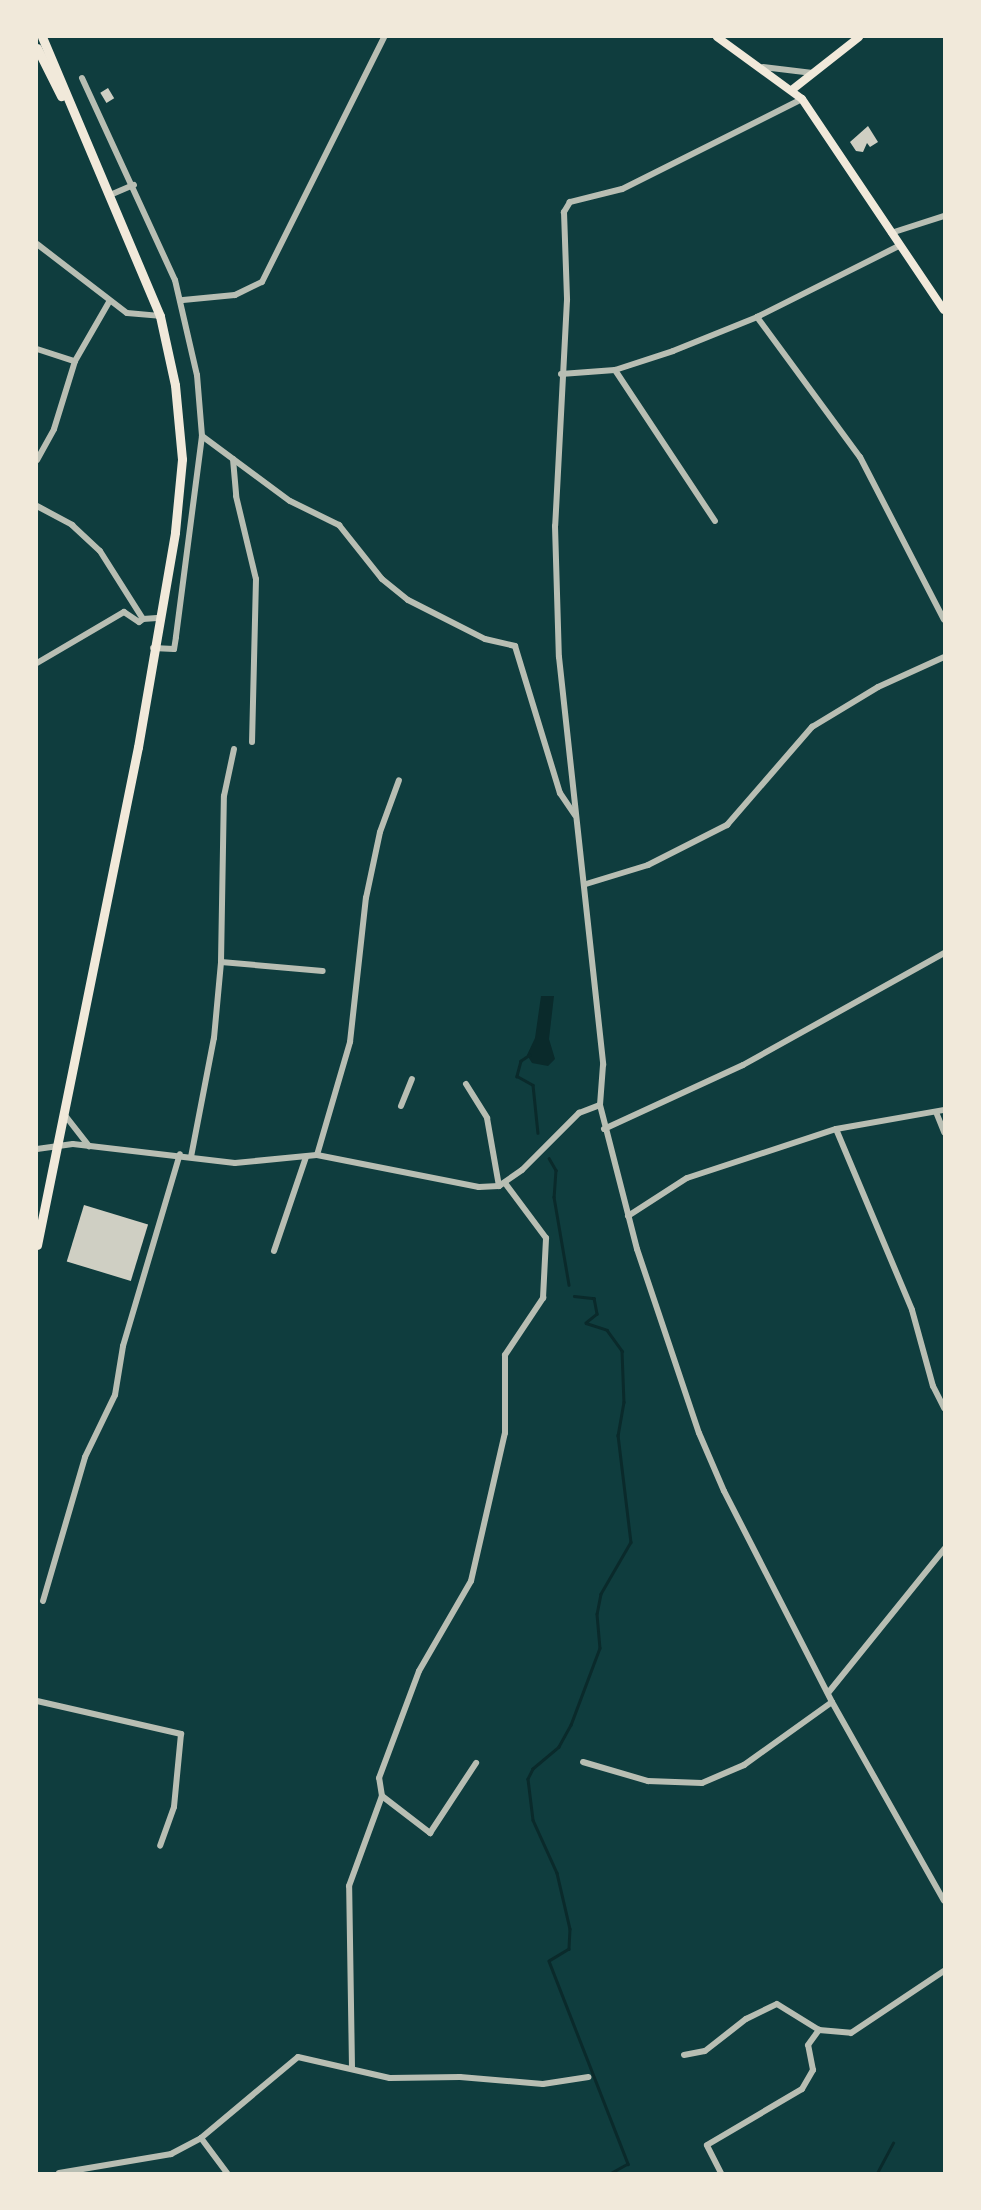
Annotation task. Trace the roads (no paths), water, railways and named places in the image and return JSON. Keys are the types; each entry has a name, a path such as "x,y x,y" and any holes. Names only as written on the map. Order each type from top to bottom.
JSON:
{"main road":[{"path":"42,37 68,107"},
{"path":"717,37 763,67 802,99 944,310"},
{"path":"793,89 859,37"},
{"path":"37,48 110,195 160,316 175,385 182,459 175,532 157,618 138,747 37,1245"}],"street":[{"path":"183,300 235,295 262,282 384,37"},
{"path":"763,67 813,73"},
{"path":"82,78 134,185 183,300 197,375 202,436 174,649 153,648"},
{"path":"802,99 622,188 570,202 564,212 568,300 561,374 555,526 559,657 586,884 603,1065 600,1105 628,1216 699,1433 832,1702 944,1901"},
{"path":"110,195 134,185"},
{"path":"891,233 944,216"},
{"path":"37,244 109,302 127,313 160,316"},
{"path":"561,374 615,370 757,317 899,246"},
{"path":"37,460 54,429 75,361 109,302"},
{"path":"757,317 860,457 944,620"},
{"path":"37,349 75,361"},
{"path":"615,370 715,521"},
{"path":"202,436 290,501 339,525 382,579 408,600 485,639 515,646 560,793 576,817"},
{"path":"233,459 236,496 256,579 252,742"},
{"path":"37,506 72,524 100,551 143,619"},
{"path":"37,663 124,612 139,622 157,618"},
{"path":"586,884 648,865 727,825 812,727 878,687 944,657"},
{"path":"191,1157 214,1038 221,962 224,796 233,749"},
{"path":"317,1155 350,1042 366,898 380,832 399,780"},
{"path":"604,1129 731,1071 944,953"},
{"path":"221,962 323,971"},
{"path":"401,1106 412,1079"},
{"path":"352,2068 349,1886 382,1796 379,1777 419,1671 471,1581 505,1433 505,1355 543,1298 546,1238 502,1184 487,1118 466,1084"},
{"path":"37,1149 58,1144 89,1146 180,1154 235,1163 317,1155 479,1187 502,1184 573,1118 600,1105"},
{"path":"628,1216 687,1178 836,1129 908,1113 944,1110"},
{"path":"64,1112 89,1146"},
{"path":"936,1112 944,1132"},
{"path":"836,1129 908,1297 933,1386 944,1408"},
{"path":"43,1601 85,1457 115,1395 123,1346 180,1154"},
{"path":"274,1251 306,1157"},
{"path":"828,1693 944,1549"},
{"path":"37,1702 181,1734 174,1807 160,1846"},
{"path":"583,1762 648,1781 702,1783 744,1765 832,1702"},
{"path":"382,1796 430,1833 475,1763"},
{"path":"684,2055 705,2051 746,2019 777,2004 819,2031 851,2034 944,1971"},
{"path":"721,2173 707,2145 802,2089 813,2070 808,2045 819,2031"},
{"path":"59,2173 171,2154 201,2138 298,2057 390,2078 460,2077 506,2083 543,2084 588,2077"},
{"path":"201,2138 227,2173"}],"water":[{"path":"541,996 554,996 549,1039 555,1059 548,1066 532,1063 527,1055 535,1038"}],"waterway":[{"path":"530,1055 521,1061 517,1076 533,1085 538,1133"},
{"path":"549,1158 556,1170 554,1197 569,1285"},
{"path":"574,1296 594,1298 597,1314 586,1323 607,1330 622,1351 624,1402 618,1435 631,1542 601,1594 597,1614 600,1648 571,1725 559,1747 533,1769 528,1779 533,1820 557,1873 570,1929 569,1949 549,1961 628,2164 612,2173"},
{"path":"877,2173 893,2143"}]}
